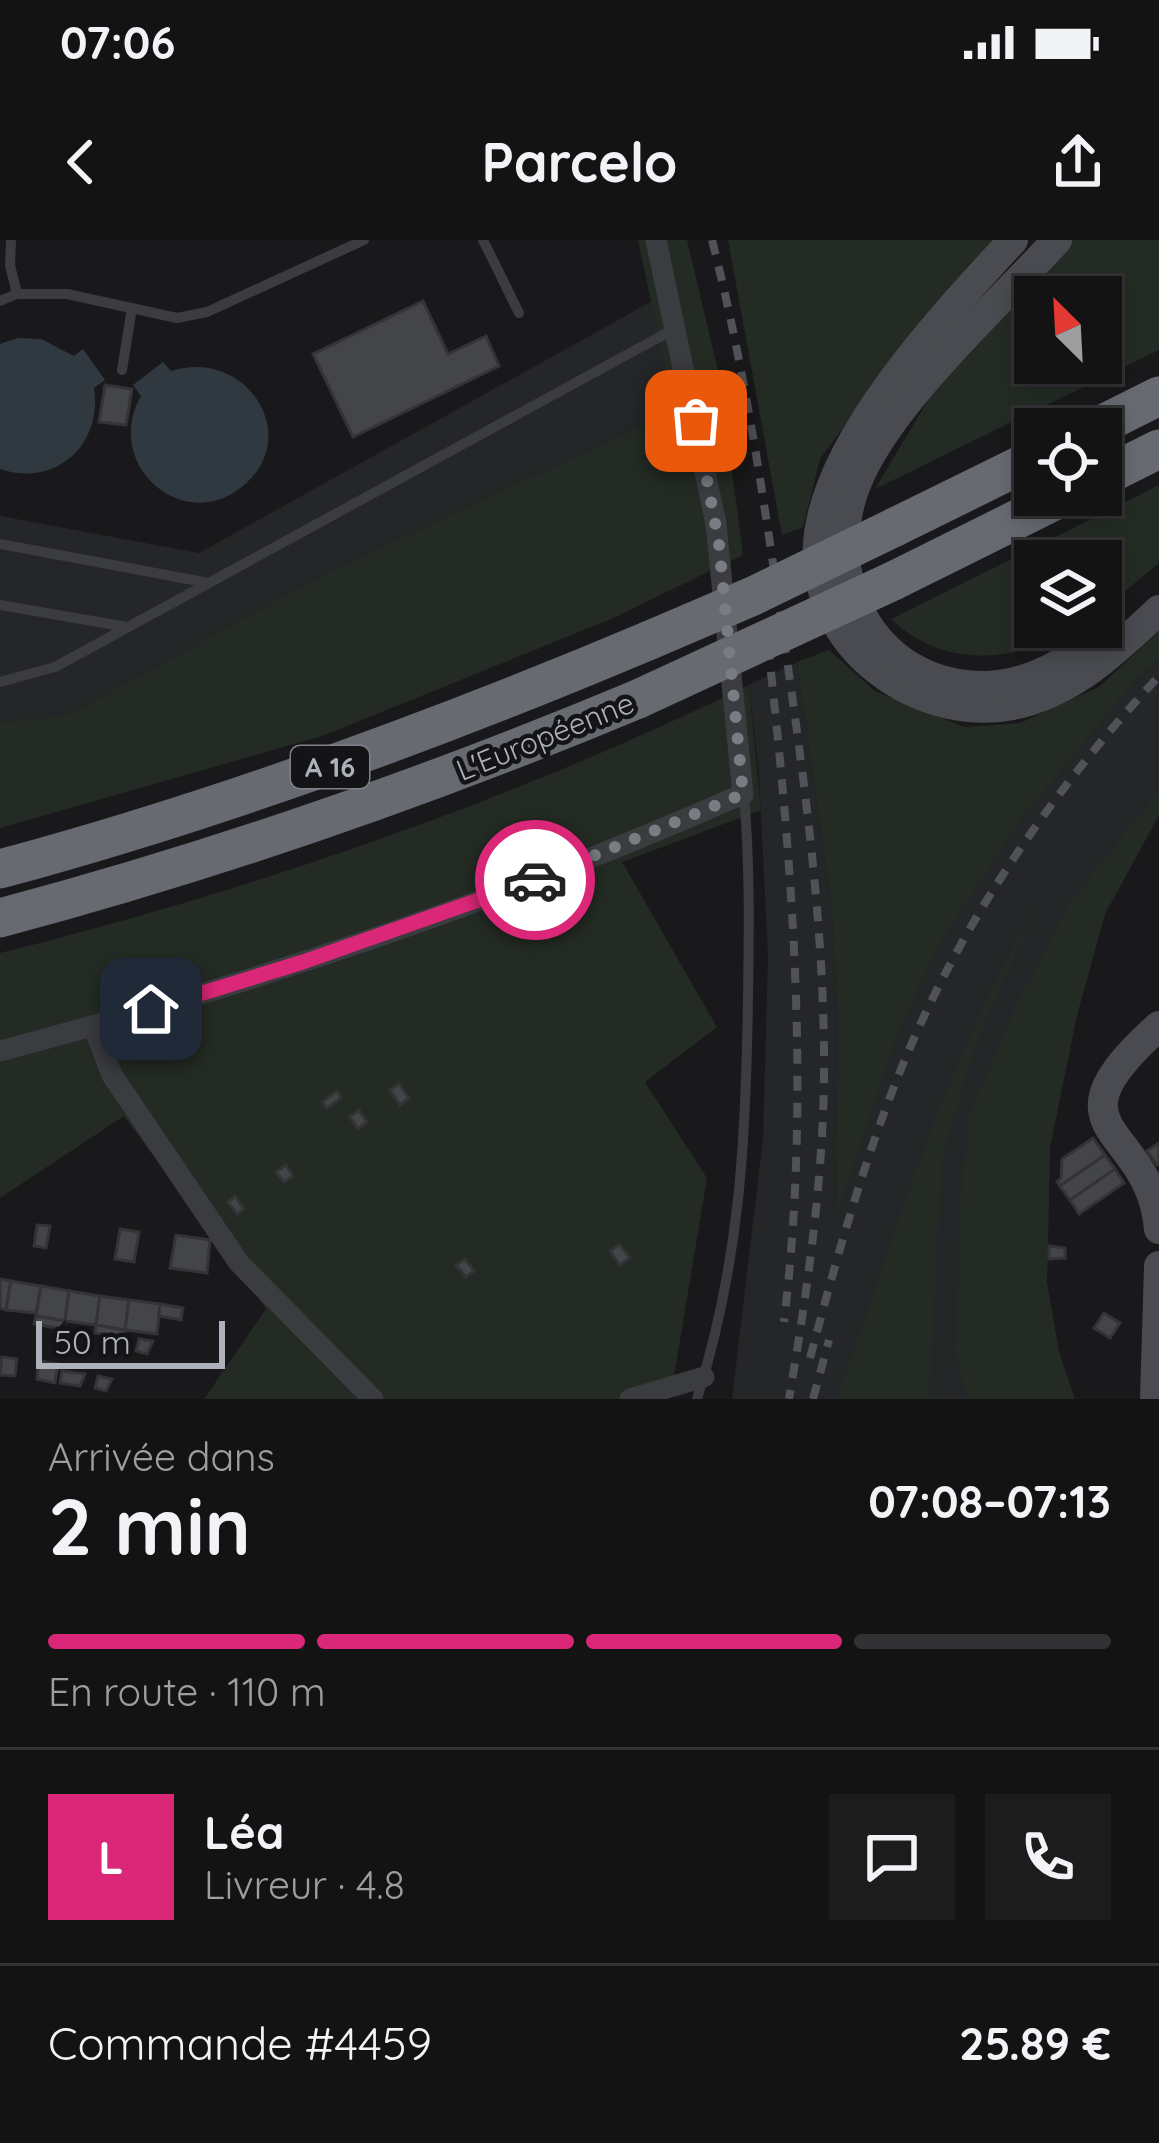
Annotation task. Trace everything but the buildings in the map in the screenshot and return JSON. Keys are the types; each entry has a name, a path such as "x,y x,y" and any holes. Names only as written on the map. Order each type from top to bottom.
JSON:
{"highway":[{"path":"1122,414 1159,396"},
{"path":"1122,468 1159,449"},
{"name":"L'Européenne","path":"0,869 171,820 367,754 650,640 1014,468"},
{"name":"L'Européenne","path":"0,918 271,838 482,762 638,699 1024,516"}],"main road":[{"path":"1013,240 907,366 843,459 819,534 819,566 828,603 858,652 895,684 928,701 987,709 1025,702 1065,686 1159,610"},
{"path":"1058,240 914,396 868,457 846,521 843,557 848,585 875,637 904,661 934,676 987,686 1022,680 1061,664 1105,635 1159,589"},
{"path":"1159,1026 1108,1078 1103,1093 1104,1116 1154,1192 1159,1229"},
{"path":"1155,1399 1159,1267"}],"street":[{"path":"0,1051 416,924 743,794 716,524 656,240"},
{"path":"93,1026 112,1075 239,1263 373,1399"},
{"path":"630,1399 700,1388"}],"lane":[{"path":"10,240 17,294"},
{"path":"0,301 17,294 67,294 177,318 207,311 364,240"},
{"path":"483,240 519,314"},
{"path":"122,370 132,308"},
{"path":"0,682 55,667 677,328"},
{"path":"0,544 209,583"},
{"path":"0,605 128,628"},
{"path":"700,1388 733,1251 744,1168 750,855 743,794"}],"shaded area":[{"path":"638,240 687,240 720,379 743,555 611,619 325,735 0,828 0,722 68,715 326,573 674,410"},
{"path":"728,240 993,240 906,342 820,459 803,527 782,535"},
{"path":"1072,240 1159,240 1159,350 1122,368 1122,276 1037,276"},
{"path":"654,300 674,410 326,573 68,715 0,722 0,516 199,553"},
{"path":"1014,300 1014,384 1090,384 1040,408 1014,408 1014,421 875,489 946,370"},
{"path":"17,338 41,339 74,356 83,349 105,380 94,388 95,409 83,444 56,467 39,472 0,469 0,344"},
{"path":"163,362 171,371 198,367 242,383 258,400 267,421 268,443 260,465 243,486 220,499 196,503 174,497 140,468 132,446 132,421 141,396 133,385"},
{"path":"1159,485 1159,563 1122,594 1122,540 1049,540 1097,516 1122,516 1122,504"},
{"path":"1014,558 1014,648 1029,648 981,656 958,653 934,647 891,619"},
{"path":"1159,631 1159,659 1136,680 1022,819 941,942 896,1037 835,1221 838,1020 831,903 797,662 829,650 875,691 964,727 1020,723 1099,687"},
{"path":"1159,659 1159,815 1105,914 1077,1015 1050,1147 1047,1283 1059,1352 1075,1399 732,1399 763,1139 768,956 759,774 749,685 797,662 831,903 838,1020 835,1215 896,1037 941,942 1022,819 1136,680"},
{"path":"749,685 761,810 622,862 717,1027 645,1082 707,1178 671,1395 655,1399 204,1399 266,1309 124,1116 0,1198 0,953 192,900 382,838 568,767"},
{"path":"1159,790 1159,815 1105,914 1077,1015 1050,1147 1047,1283 1059,1352 1075,1399 967,1399 956,1354 960,1207 969,1116 1016,1006 1070,903"},
{"path":"1037,905 975,1045 942,1158 929,1399 837,1399 949,1084"}],"railway":[{"path":"712,240 744,386 769,534 805,797 821,964 821,1157 789,1399"},
{"path":"768,645 796,984 796,1153 784,1322"},
{"path":"810,1358 872,1148 897,1079 947,969 1043,816 1159,676"},
{"path":"813,1399 829,1340"}],"way so far":[{"path":"535,880 743,794 719,544 696,421"}],"route":[{"path":"151,1009 303,962 535,880"}]}
